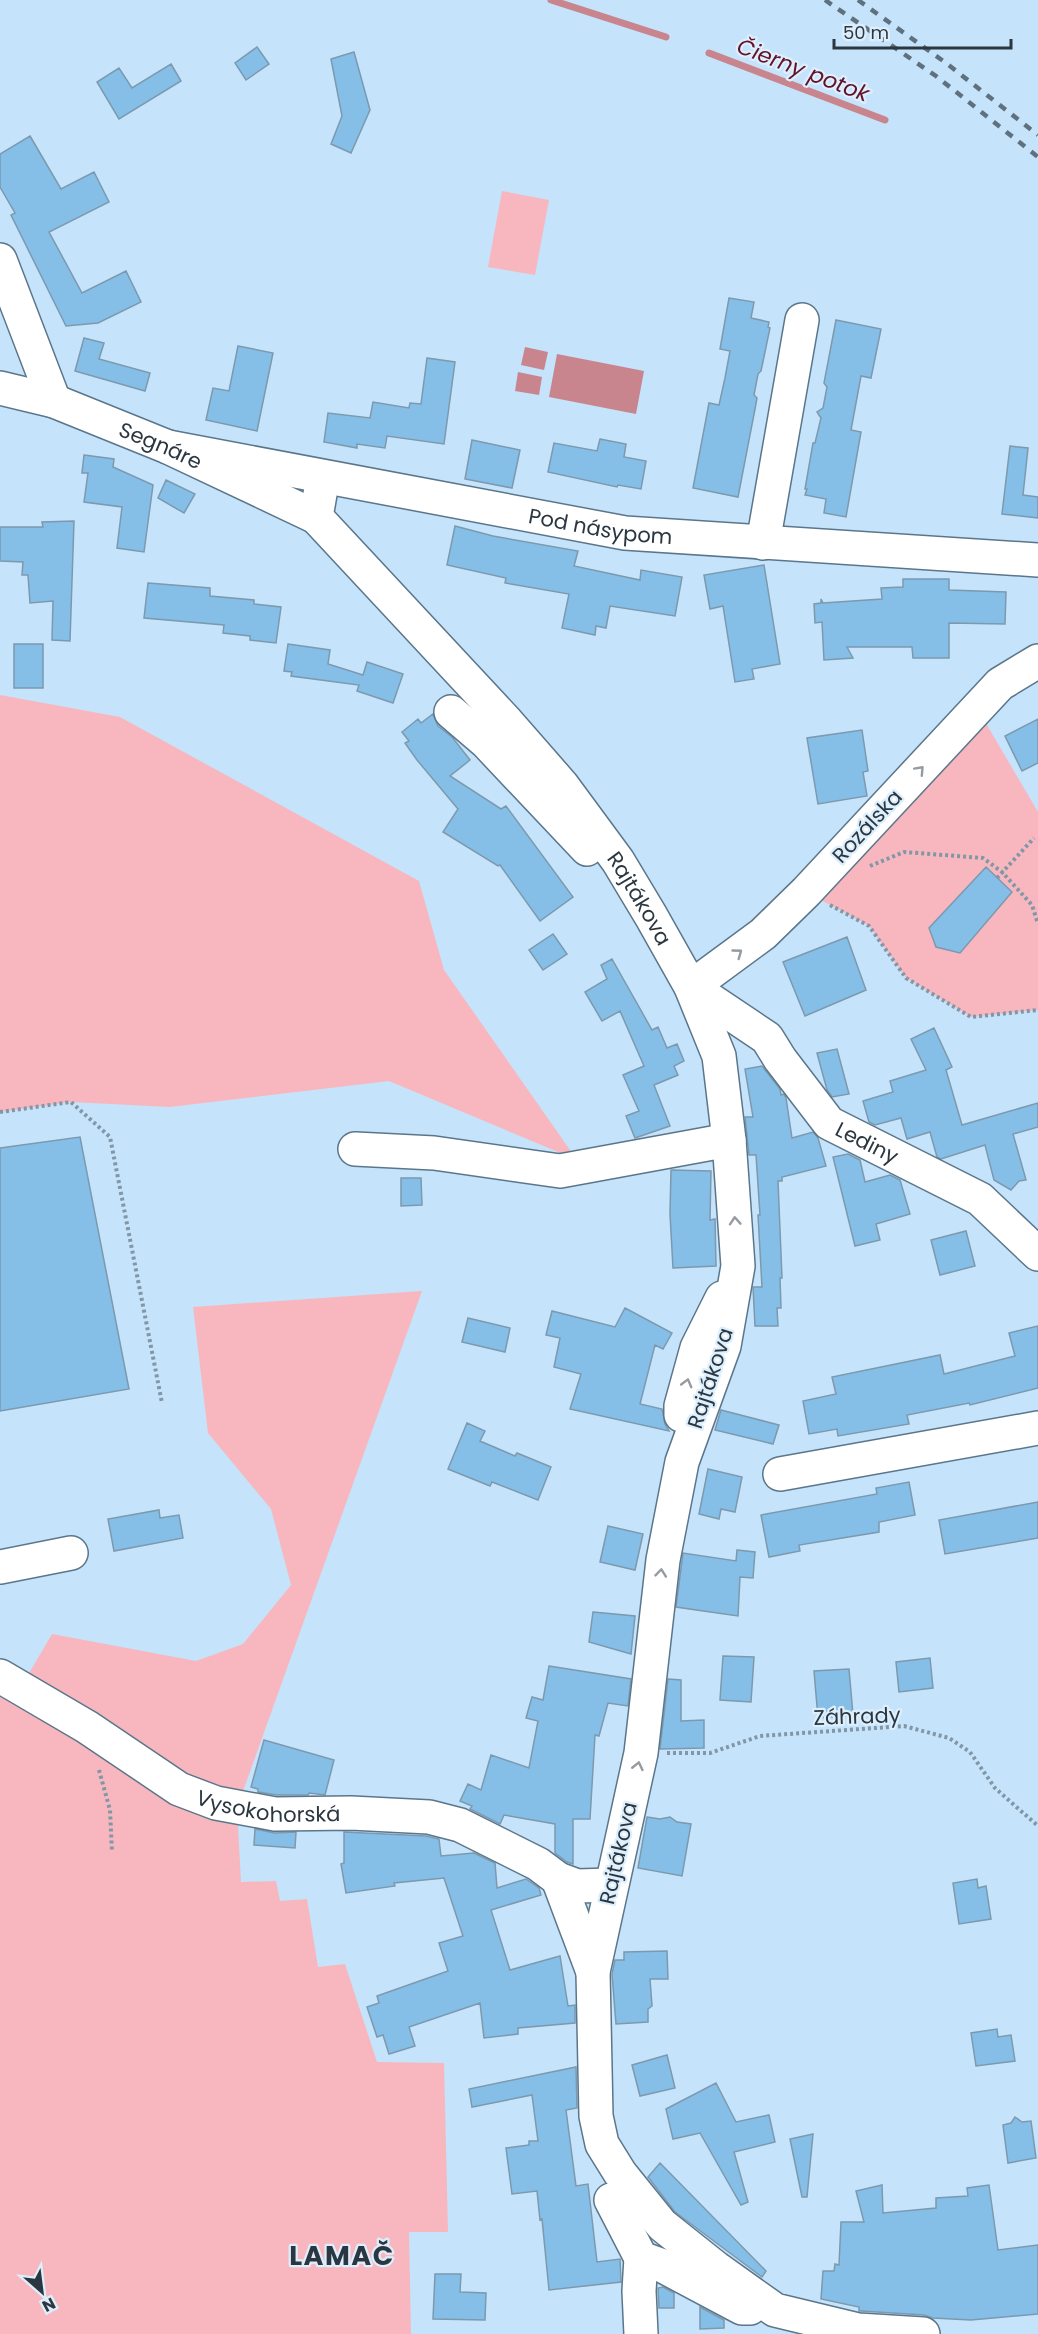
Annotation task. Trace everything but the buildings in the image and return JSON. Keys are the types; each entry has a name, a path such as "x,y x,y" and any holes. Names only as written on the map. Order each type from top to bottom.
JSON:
{"street":[{"path":"0,260 54,400"},
{"path":"763,543 802,320"},
{"name":"Segnáre","path":"0,388 54,400 168,447 316,517"},
{"name":"Pod násypom","path":"168,447 625,533 1038,560"},
{"path":"316,517 322,477"},
{"name":"Rajtákova","path":"316,517 507,722 562,785 618,861 651,916 691,987 719,1056 729,1140 738,1266 724,1346 682,1462 663,1560 641,1753 592,1972 596,2116 602,2144 620,2173 662,2225 790,2320"},
{"name":"Rozálska","path":"691,987 763,934 806,892 1000,684 1038,661"},
{"path":"451,712 486,742 651,916"},
{"name":"Lediny","path":"691,987 767,1038 780,1059 829,1123 980,1199 1038,1254"},
{"path":"355,1149 434,1153 560,1171 729,1140"},
{"path":"780,1474 1038,1428"},
{"path":"0,1567 71,1553"},
{"name":"Vysokohorská","path":"0,1676 87,1727 179,1789 216,1803 275,1814 362,1813 429,1816 460,1825 538,1864 558,1879 577,1886 611,1885"},
{"path":"558,1879 592,1972"},
{"path":"611,2200 641,2258 641,2334"},
{"path":"641,2258 663,2266 742,2308 790,2320 857,2332 922,2334"}],"path":[{"path":"998,878 1034,838"},
{"path":"860,870 904,852 983,858 1002,872 1032,905 1038,924"},
{"path":"806,892 869,926 906,978 971,1017 1038,1010"},
{"path":"0,1112 71,1102 110,1137 162,1403"},
{"name":"Záhrady","path":"641,1753 710,1753 760,1736 904,1726 949,1738 970,1752 995,1788 1038,1826"},
{"path":"99,1768 110,1810 112,1852"}],"shaded area":[{"path":"502,191 549,200 535,275 488,267"},
{"path":"525,347 548,352 544,370 521,365"},
{"path":"557,354 644,371 636,414 549,397"},
{"path":"518,372 542,377 539,395 515,391"},
{"path":"0,695 120,717 419,881 444,970 577,1160 389,1081 170,1107 71,1102 0,1112"},
{"path":"977,708 1038,812 1038,1010 971,1017 906,978 869,926 806,892"},
{"path":"422,1291 237,1808 241,1882 276,1881 280,1901 307,1899 318,1967 345,1964 377,2062 444,2063 448,2232 409,2232 411,2334 0,2334 0,1676 21,1687 52,1634 196,1661 243,1644 291,1585 271,1509 208,1433 193,1307"}],"waterway":[{"name":"Čierny potok","path":"551,0 666,37"},
{"name":"Čierny potok","path":"709,53 885,120"}],"railway":[{"path":"825,0 936,76 1038,157"},
{"path":"858,0 946,63 1038,135"}],"district":[{"name":"LAMAČ","path":"342,2255"}]}
